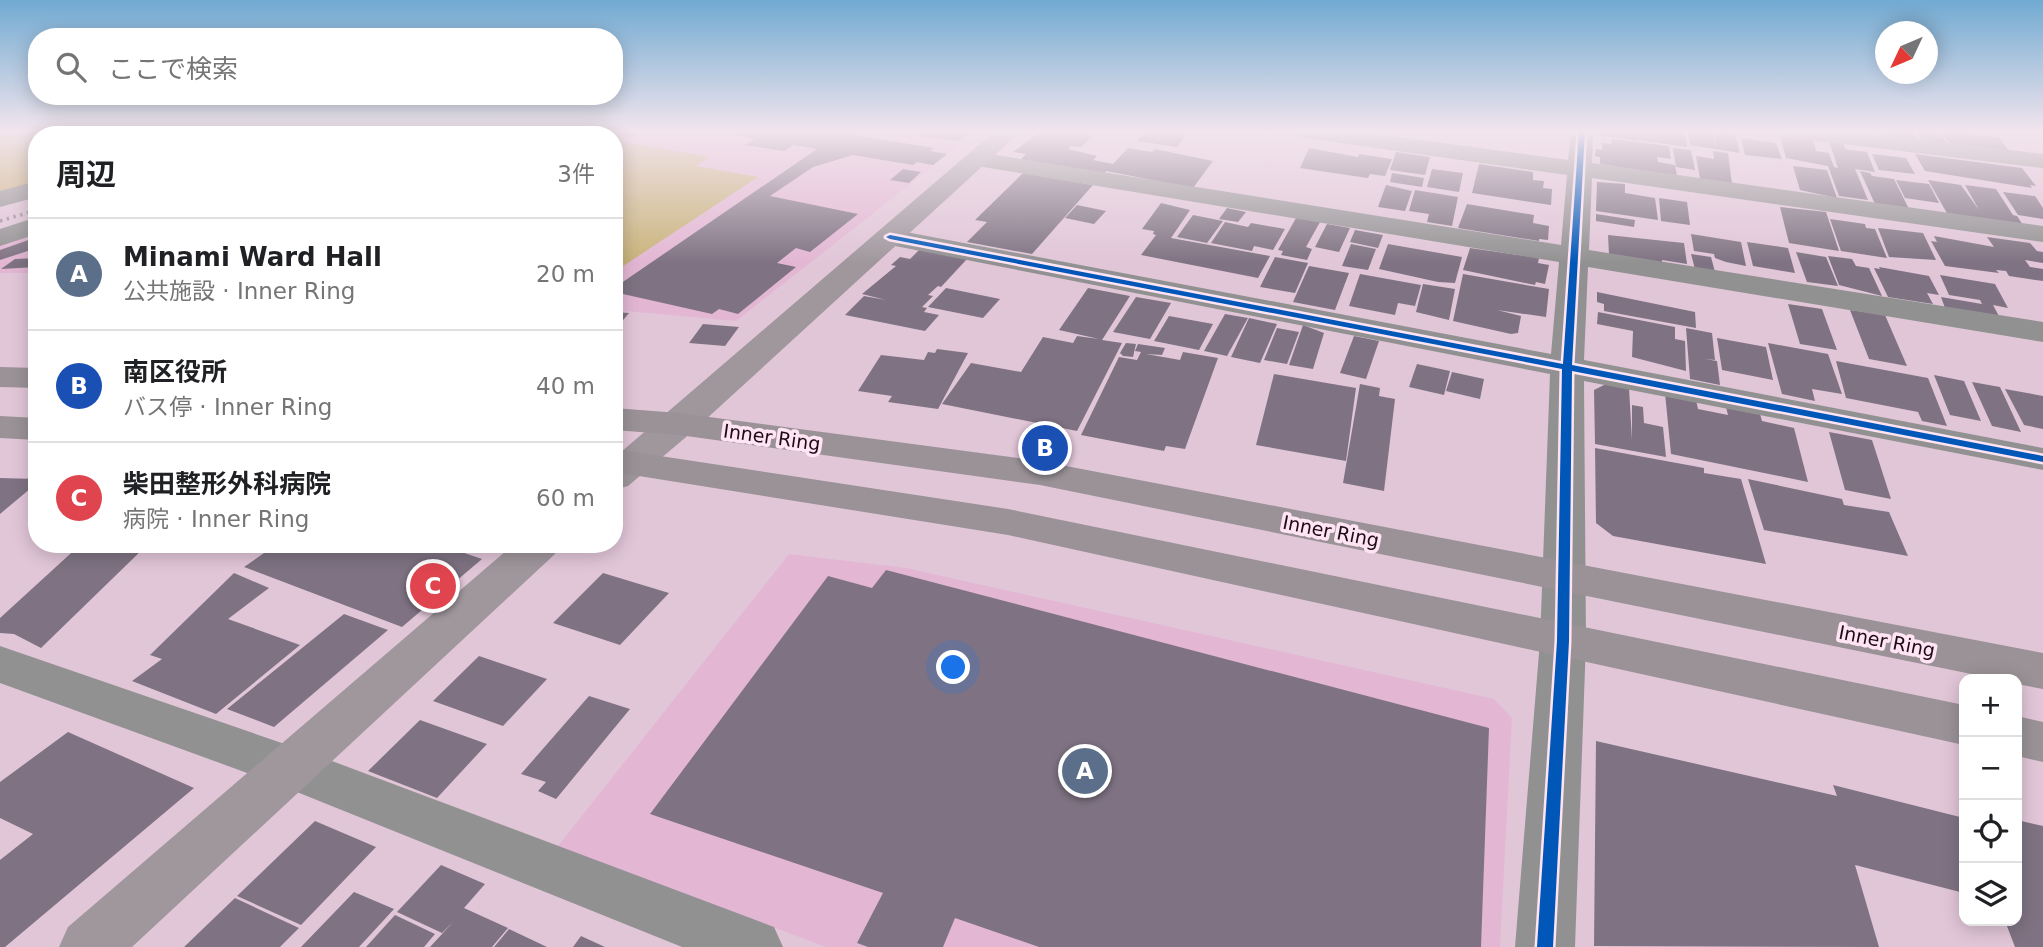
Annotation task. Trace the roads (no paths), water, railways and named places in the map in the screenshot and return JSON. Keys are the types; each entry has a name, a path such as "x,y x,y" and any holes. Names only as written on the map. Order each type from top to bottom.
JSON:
{"main road":[{"path":"0,377 28,378"},
{"name":"Inner Ring","path":"623,420 679,424 1040,473 2043,671"},
{"path":"0,427 28,429"},
{"path":"623,466 1008,522 1959,724"},
{"path":"2021,737 2043,742"}],"street":[{"path":"623,465 679,424 959,175"},
{"path":"1076,175 2043,332"},
{"path":"1545,947 1563,641 1567,368 1579,175"},
{"path":"1720,175 2043,234"},
{"path":"0,200 28,192"},
{"path":"0,238 28,228"},
{"path":"890,237 2043,459"},
{"path":"89,947 530,553"},
{"path":"0,664 290,767 753,947"}],"railway":[{"path":"0,221 28,213"}],"place":[{"name":"南区役所","path":"1045,448"},
{"name":"柴田整形外科病院","path":"433,586"},
{"name":"Minami Ward Hall","path":"1085,771"}]}
